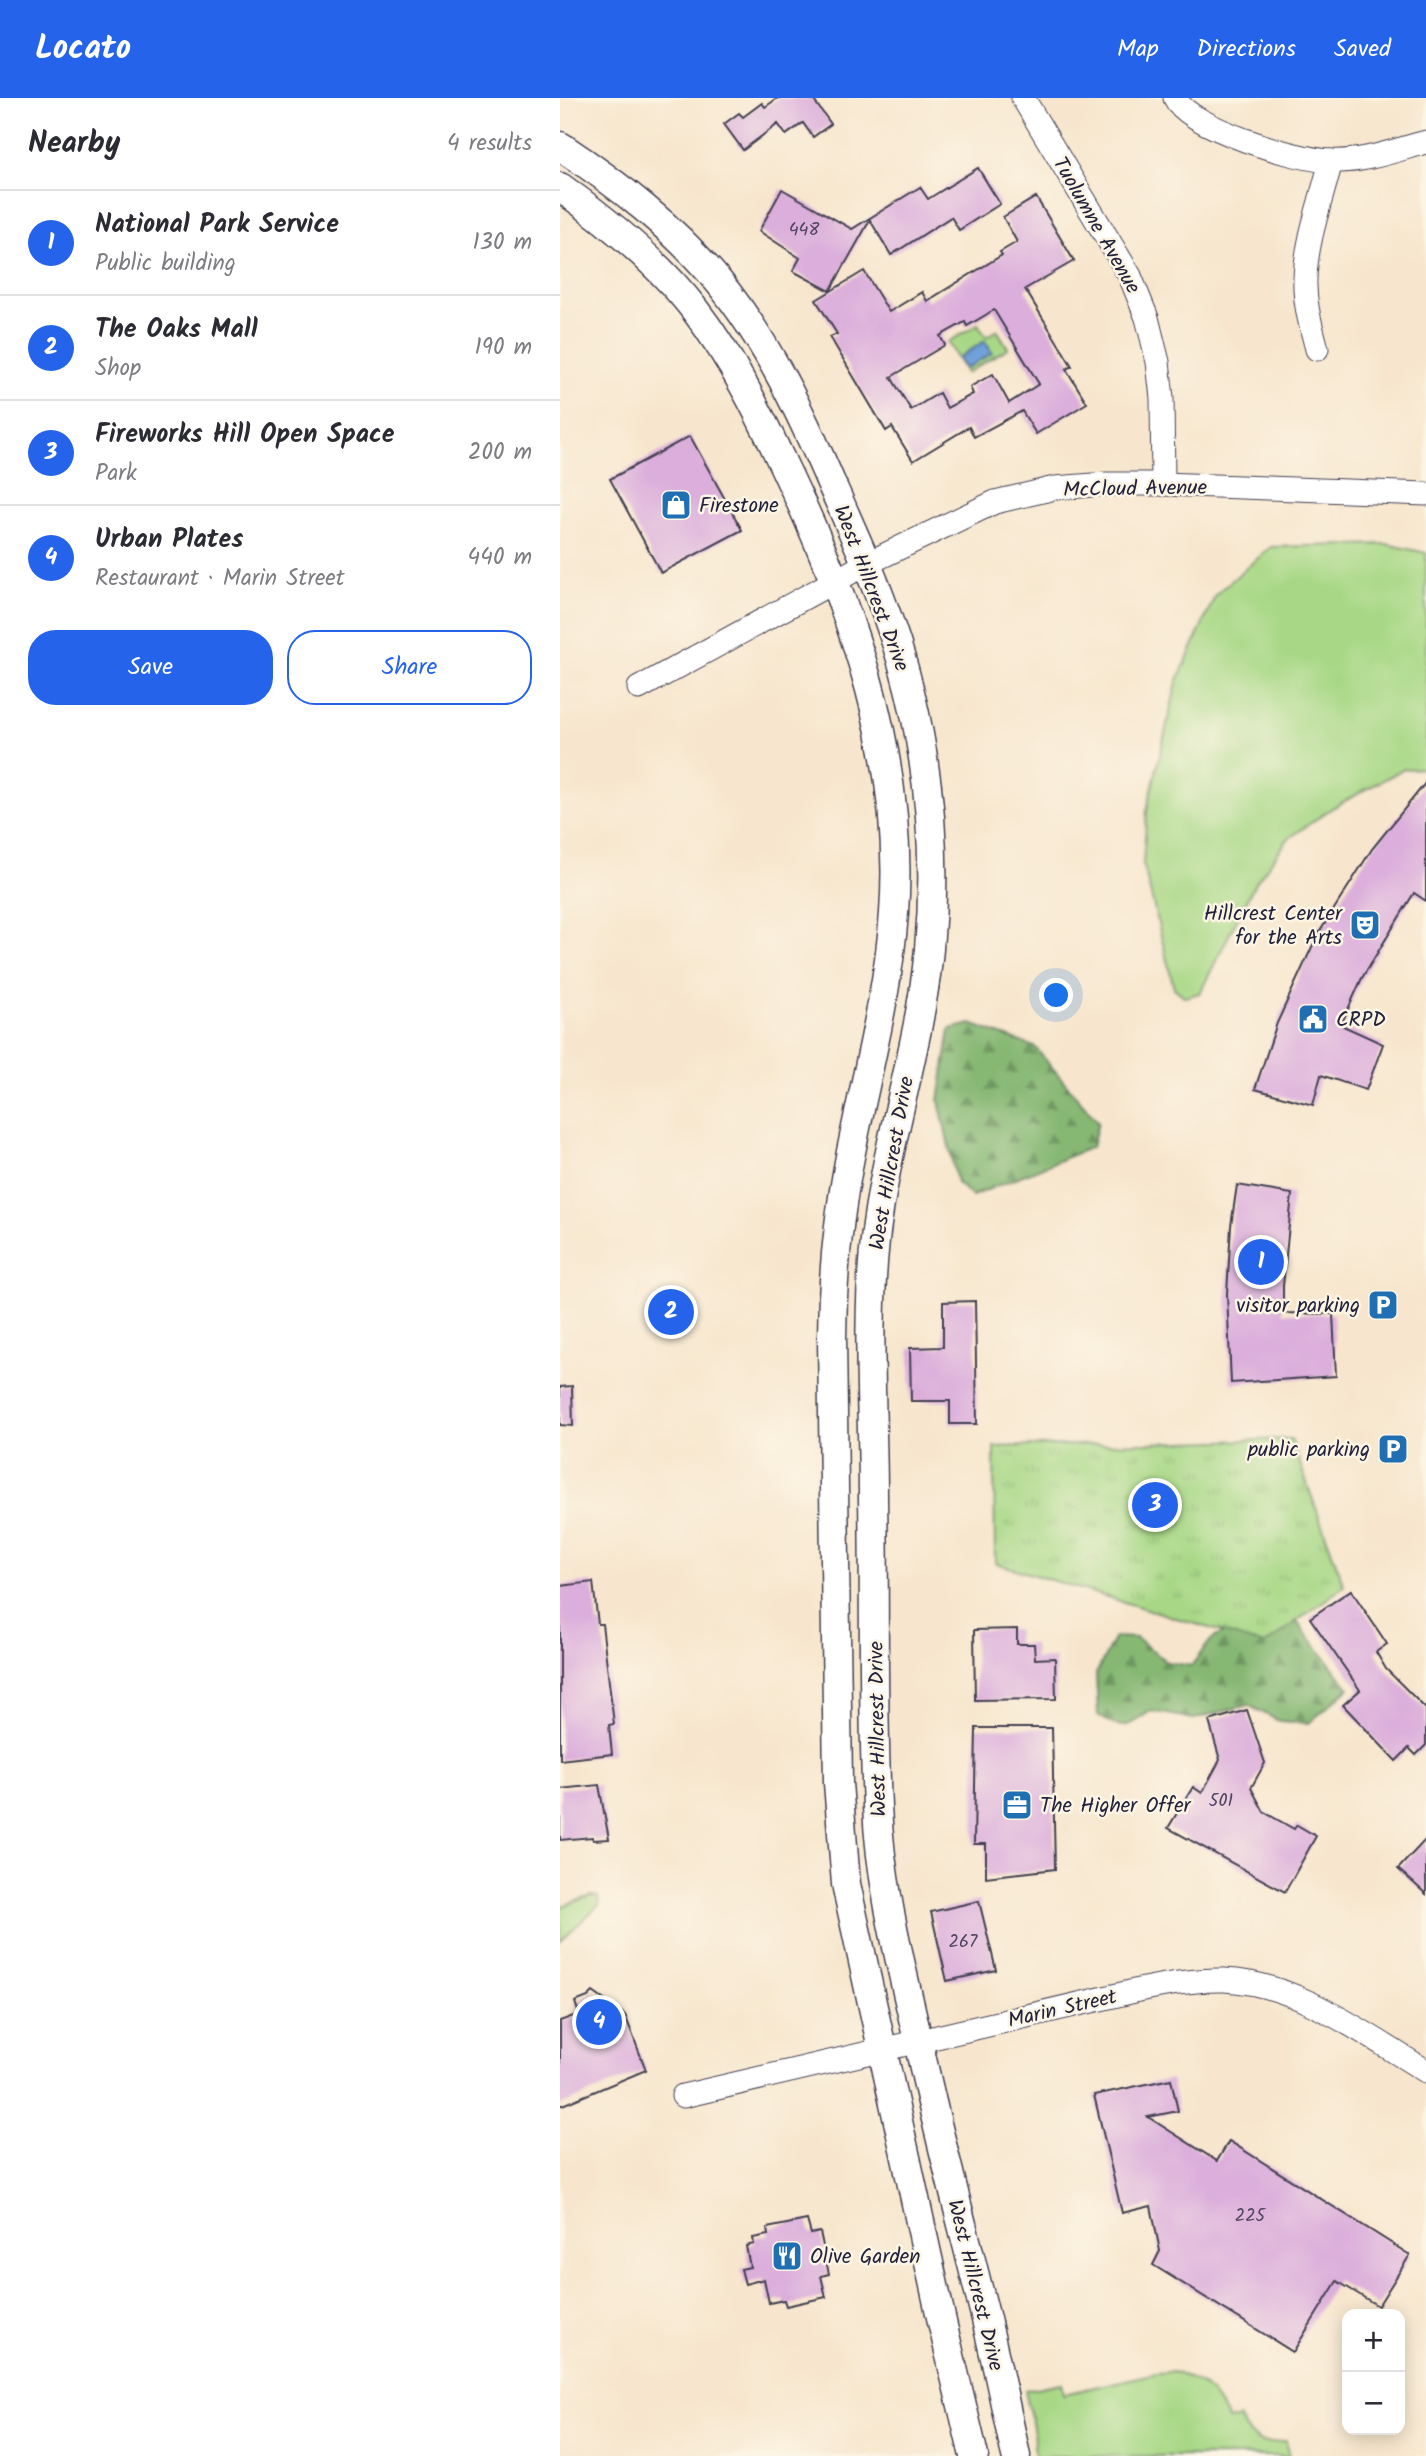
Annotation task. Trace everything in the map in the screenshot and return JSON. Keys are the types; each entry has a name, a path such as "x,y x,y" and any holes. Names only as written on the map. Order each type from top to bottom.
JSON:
{"main road":[{"name":"West Hillcrest Drive","path":"560,146 639,201 683,242 727,292 753,329 779,371 808,430 866,564 895,639 911,695 927,791 932,850 929,949 922,1004 884,1183 875,1240 872,1296 877,1812 887,1895 918,2042 980,2292 1016,2456"},
{"name":"West Hillcrest Drive","path":"560,187 599,214 651,261 693,308 729,358 755,404 800,498 863,661 879,724 891,802 894,852 891,951 841,1210 832,1302 838,1783 841,1834 853,1921 974,2456"}],"street":[{"name":"Tuolumne Avenue","path":"1023,98 1130,276 1147,318 1158,362 1162,398 1163,484"},
{"path":"1175,98 1182,109 1202,123 1247,140 1331,161 1358,159 1426,142"},
{"path":"1317,349 1307,310 1304,280 1331,161"},
{"name":"McCloud Avenue","path":"639,688 866,564 995,502 1055,488 1106,484 1426,494"},
{"name":"Marin Street","path":"683,2096 1172,1983 1225,1980 1251,1983 1283,1992 1315,2006 1426,2071"}],"green space":[{"path":"978,324 986,337 997,330 1008,348 966,373 948,342"},
{"path":"1387,544 1426,553 1426,768 1403,769 1332,808 1288,839 1254,885 1200,993 1185,997 1174,988 1143,863 1147,810 1177,682 1216,594 1271,547"},
{"path":"971,1024 1035,1047 1098,1122 1092,1147 972,1196 957,1183 939,1101 950,1029"},
{"path":"1291,1439 1344,1586 1265,1645 995,1563 994,1447"},
{"path":"1257,1612 1289,1612 1349,1688 1309,1723 1279,1721 1248,1705 1194,1719 1151,1711 1124,1726 1098,1715 1096,1674 1115,1637 1136,1638 1167,1662 1191,1666 1211,1640"},
{"path":"591,1896 598,1897 599,1905 560,1941 560,1907"},
{"path":"1173,2372 1201,2384 1218,2402 1228,2420 1239,2418 1252,2437 1263,2442 1286,2441 1290,2456 1035,2456 1033,2427 1025,2390 1062,2383 1064,2394 1156,2373"}],"water":[{"path":"985,341 992,353 965,369 958,358"}],"building":[{"path":"778,98 812,98 831,124 813,137 803,123 786,135 778,124 743,150 724,124 739,113 743,117 762,103 765,107"},
{"path":"978,168 1000,204 959,230 951,217 891,255 870,220 830,291 793,271 800,258 759,231 782,189 852,229 920,187 928,199"},
{"path":"1036,197 1074,261 1025,289 1072,366 1066,369 1087,403 1036,434 1022,411 974,437 969,427 913,461 892,427 886,431 830,337 837,334 816,300 864,271 889,312 922,292 927,301 1002,255 1000,252 1017,242 1003,217","holes":["994,310 1039,384 1009,403 993,374 970,387 973,394 947,408 939,393 911,410 891,377 945,345 940,336 965,322 967,326"]},
{"name":"Firestone","path":"690,436 742,530 661,573 610,479"},
{"path":"1426,782 1426,901 1414,893 1362,978 1341,1025 1383,1044 1366,1090 1321,1075 1313,1105 1255,1089 1277,1023 1317,936 1372,849"},
{"path":"1237,1185 1292,1194 1283,1313 1333,1314 1336,1376 1231,1383 1227,1294 1231,1226"},
{"path":"975,1301 977,1424 950,1424 950,1401 911,1401 910,1348 943,1347 943,1302"},
{"path":"572,1386 573,1426 560,1425 560,1387"},
{"path":"593,1582 598,1624 602,1624 614,1724 609,1725 612,1754 560,1760 560,1586"},
{"path":"1351,1590 1387,1644 1376,1652 1386,1669 1426,1709 1426,1745 1416,1755 1409,1748 1396,1761 1343,1705 1360,1690 1310,1618"},
{"path":"1017,1629 1017,1644 1034,1644 1035,1659 1055,1658 1056,1699 975,1700 974,1630"},
{"path":"1247,1710 1265,1763 1251,1788 1264,1812 1294,1829 1297,1825 1316,1836 1285,1892 1168,1828 1193,1787 1202,1793 1220,1760 1209,1721"},
{"path":"976,1728 1052,1728 1055,1869 986,1877 986,1844 974,1844"},
{"path":"599,1785 609,1839 593,1840 592,1837 560,1840 560,1789"},
{"path":"1426,1839 1426,1894 1398,1869"},
{"path":"979,1901 996,1970 947,1981 931,1912"},
{"path":"593,1992 625,2015 646,2070 560,2106 560,2021 579,2014 575,2002"},
{"path":"1171,2079 1178,2111 1148,2117 1217,2161 1229,2141 1410,2255 1378,2306 1337,2281 1293,2352 1153,2265 1160,2251 1151,2206 1122,2213 1094,2095"},
{"name":"Olive Garden","path":"807,2220 811,2234 820,2232 829,2274 821,2276 826,2297 786,2306 784,2300 769,2303 764,2279 745,2284 741,2269 750,2267 746,2246 754,2244 753,2238 768,2235 767,2228"}],"place":[{"name":"Firestone","path":"676,505"},
{"name":"Hillcrest Center for the Arts","path":"1365,925"},
{"name":"CRPD","path":"1313,1019"},
{"name":"National Park Service","path":"1261,1262"},
{"name":"visitor parking","path":"1383,1305"},
{"name":"The Oaks Mall","path":"671,1312"},
{"name":"public parking","path":"1393,1449"},
{"name":"Fireworks Hill Open Space","path":"1155,1505"},
{"name":"The Higher Offer","path":"1017,1805"},
{"name":"Urban Plates","path":"599,2022"},
{"name":"Olive Garden","path":"787,2256"}]}
